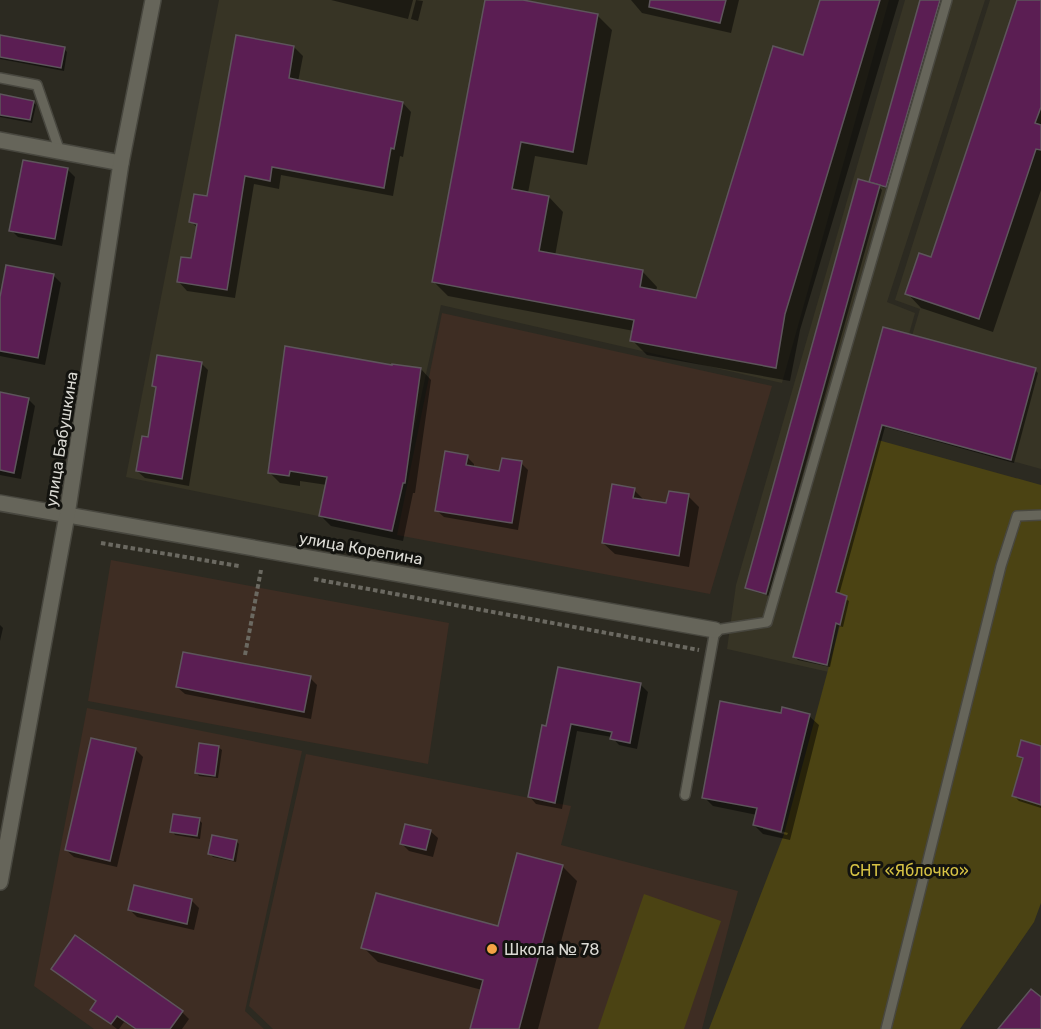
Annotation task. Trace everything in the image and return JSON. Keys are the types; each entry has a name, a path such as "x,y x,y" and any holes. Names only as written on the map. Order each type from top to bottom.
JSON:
{"street":[{"name":"улица Бабушкина","path":"0,882 67,515 121,163 153,0"},
{"path":"0,140 121,163"},
{"name":"улица Корепина","path":"0,503 715,630"}],"lane":[{"path":"685,795 715,630 767,622 948,0"},
{"path":"0,78 37,85 60,152"},
{"path":"886,1029 1001,566 1017,516 1041,515"}],"path":[{"path":"101,543 261,570 245,655"},
{"path":"308,578 711,652"}],"shaded area":[{"path":"219,0 889,0 782,383 441,305 392,531 126,477"},
{"path":"905,0 985,0 887,302 915,313 836,592 847,596 829,672 727,649 736,585"},
{"path":"990,0 1041,0 1041,469 885,426 920,309 895,300"},
{"path":"442,313 772,386 710,594 397,535"},
{"path":"111,560 449,623 428,764 88,701"},
{"path":"87,708 302,751 245,1011 264,1029 94,1029 34,986"},
{"name":"Школа № 78","path":"306,754 571,806 561,845 738,891 702,1029 273,1029 249,1006"}],"green space":[{"name":"СНТ «Яблочко»","path":"878,440 1041,485 1041,903 1034,922 960,1029 709,1029 784,834 847,596 836,592"},
{"path":"644,894 721,921 684,1029 598,1029"}],"building":[{"path":"485,0 523,0 598,14 573,152 521,142 512,189 549,196 539,251 643,270 640,287 696,298 773,46 803,55 820,0 880,0 785,314 776,368 630,341 634,320 432,282"},
{"path":"650,0 726,0 720,23 649,7"},
{"path":"920,0 940,0 886,187 869,182"},
{"path":"1017,0 1041,0 1041,107 1035,123 1041,125 1041,150 1036,149 979,319 905,294 919,253 931,257"},
{"path":"0,35 65,47 61,68 0,57"},
{"path":"236,35 294,46 289,78 403,102 384,188 272,167 270,181 245,176 227,290 177,282 181,257 191,258 197,224 189,222 194,194 207,196"},
{"path":"0,94 34,101 30,120 0,115"},
{"path":"23,160 68,168 55,239 9,231"},
{"path":"858,179 880,185 766,594 745,588"},
{"path":"6,265 54,274 38,358 0,351 0,297"},
{"path":"883,327 1036,368 1011,460 882,425 836,592 847,596 840,625 836,623 827,665 793,657"},
{"path":"285,346 421,368 405,483 403,483 392,531 319,516 327,477 290,471 289,476 268,473"},
{"path":"157,355 202,362 182,479 136,471 142,436 148,437 156,387 152,386"},
{"path":"0,392 29,398 14,473 0,470"},
{"path":"445,451 468,455 466,465 499,471 502,458 522,461 512,523 435,511"},
{"path":"612,484 635,488 633,498 666,503 669,491 689,494 679,556 602,543"},
{"path":"183,652 311,676 304,712 176,687"},
{"path":"558,667 641,683 630,743 610,739 612,732 571,724 555,803 528,797 542,725 546,726"},
{"path":"720,701 781,713 782,707 810,714 781,832 753,825 757,808 702,798"},
{"path":"91,738 136,748 110,861 65,850"},
{"path":"1021,740 1041,746 1041,805 1012,796 1023,758 1017,756"},
{"path":"199,743 219,746 215,776 195,773"},
{"path":"173,814 200,818 197,836 170,832"},
{"path":"405,824 431,830 426,850 400,844"},
{"path":"212,835 237,840 233,860 208,854"},
{"path":"517,853 563,865 519,1029 470,1029 483,980 361,948 376,893 498,926"},
{"path":"134,885 192,899 187,924 128,910"},
{"path":"75,935 183,1011 170,1029 136,1029 117,1016 111,1024 90,1010 96,1001 51,969"},
{"path":"1031,989 1041,997 1041,1029 998,1029"}],"place":[{"name":"Школа № 78","path":"492,949"}]}
